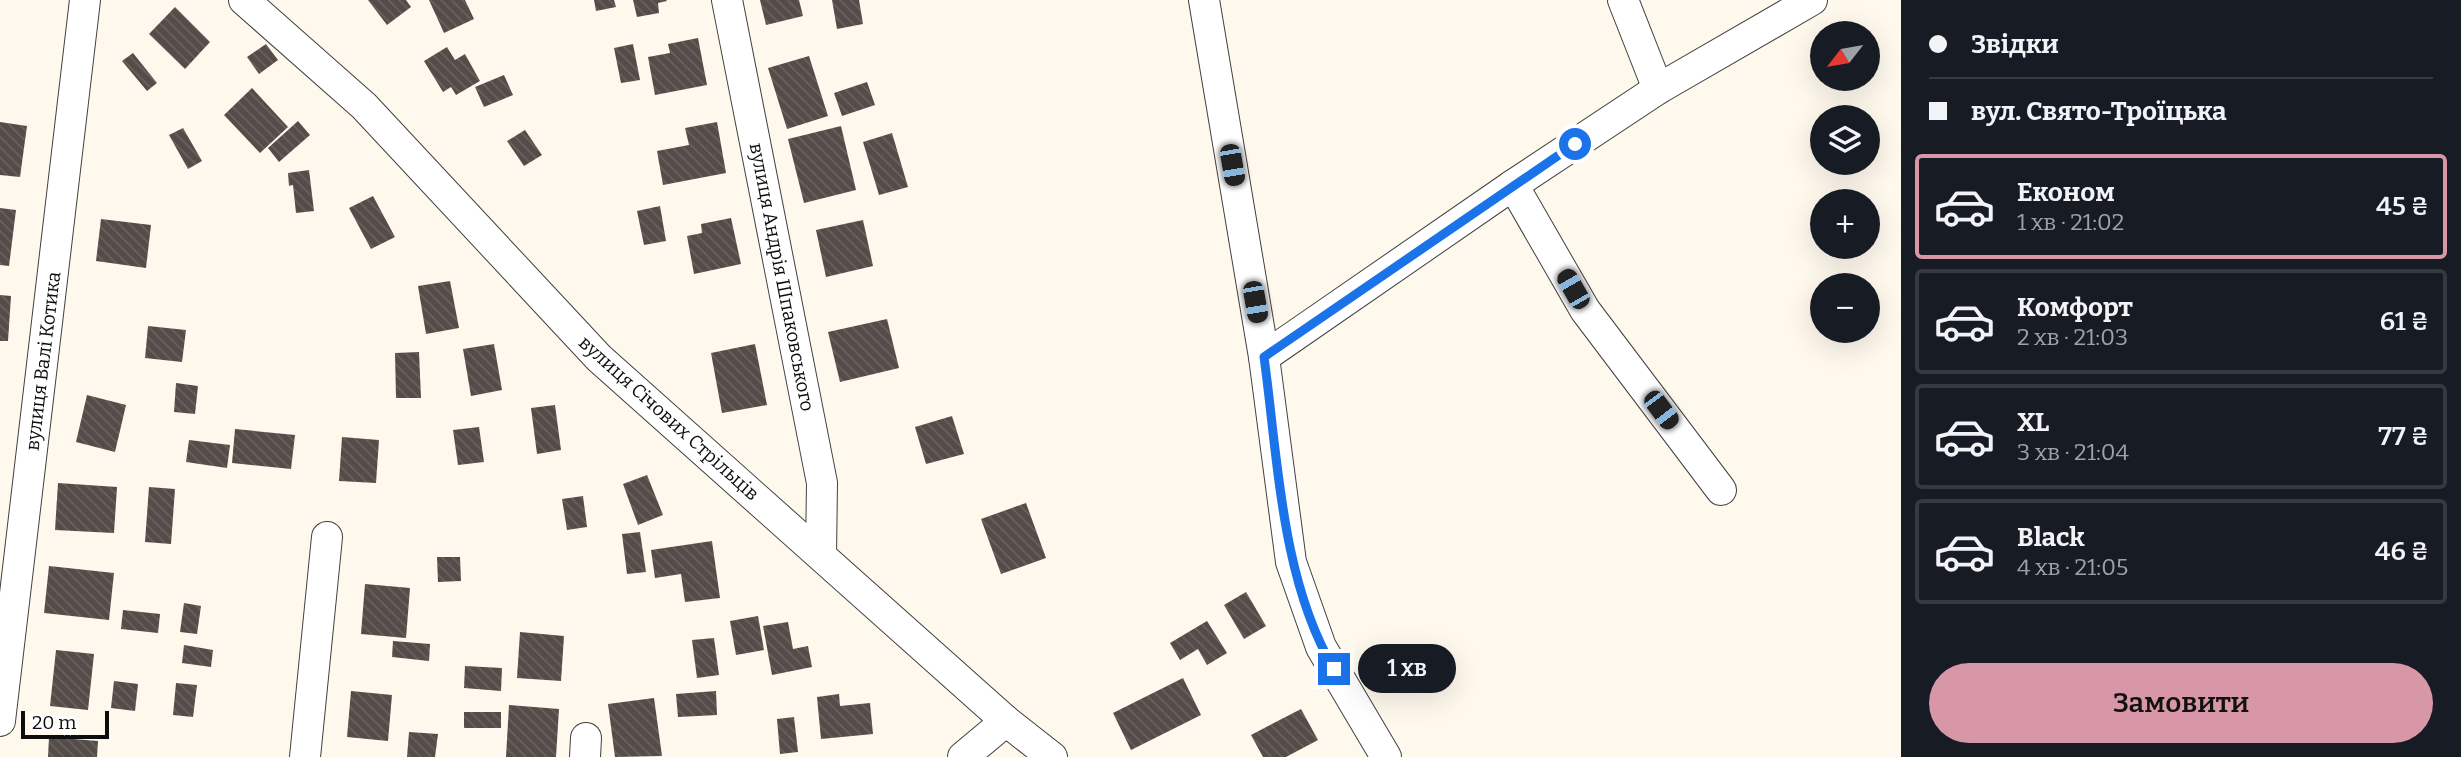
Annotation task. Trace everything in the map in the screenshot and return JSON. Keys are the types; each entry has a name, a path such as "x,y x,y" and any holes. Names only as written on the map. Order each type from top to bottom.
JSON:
{"street":[{"name":"вулиця Валі Котика","path":"0,721 85,0"},
{"name":"вулиця Січових Стрільців","path":"244,0 364,106 598,358 1006,722 1052,757"},
{"name":"вулиця Андрія Шпаковського","path":"727,0 822,483 821,555"},
{"path":"1204,0 1264,357 1291,562 1321,647 1386,757"},
{"path":"1623,0 1658,89"},
{"path":"1264,357 1513,185 1658,89 1812,0"},
{"path":"1513,185 1586,310 1721,490"},
{"path":"305,757 327,537"},
{"path":"963,757 1006,722"}],"building":[{"path":"368,0 406,0 411,7 387,25"},
{"path":"429,0 465,0 474,19 444,33"},
{"path":"594,0 614,0 616,7 596,11"},
{"path":"633,0 667,1 658,3 659,13 637,17"},
{"path":"760,0 799,0 803,16 766,25"},
{"path":"832,0 859,0 863,24 837,29"},
{"path":"175,7 210,42 185,69 149,34"},
{"path":"698,38 707,85 655,95 648,57 670,53 668,44"},
{"path":"266,44 278,60 259,74 247,57"},
{"path":"633,44 640,80 621,83 614,48"},
{"path":"447,47 455,60 465,54 480,81 456,95 451,87 443,92 424,61"},
{"path":"133,53 157,83 147,91 122,61"},
{"path":"809,56 828,116 787,129 768,68"},
{"path":"504,75 513,95 484,107 475,87"},
{"path":"867,82 875,105 842,116 834,93"},
{"path":"252,88 288,127 260,153 224,115"},
{"path":"298,121 310,135 279,162 268,148"},
{"path":"0,122 27,126 20,177 0,175"},
{"path":"717,122 726,173 663,185 657,151 689,145 685,128"},
{"path":"841,126 856,190 804,203 788,139"},
{"path":"183,128 202,161 188,169 169,135"},
{"path":"525,130 542,155 524,166 507,141"},
{"path":"892,133 908,187 879,195 863,142"},
{"path":"309,170 314,211 296,213 293,185 289,186 288,173"},
{"path":"373,196 395,237 371,249 349,208"},
{"path":"660,206 666,241 644,245 637,211"},
{"path":"0,208 16,210 9,266 0,265"},
{"path":"731,218 741,264 694,274 687,236 702,233 701,224"},
{"path":"101,219 151,225 146,268 96,261"},
{"path":"863,220 873,266 826,277 816,230"},
{"path":"450,281 459,328 426,334 418,286"},
{"path":"0,295 11,296 8,341 0,341"},
{"path":"887,319 899,368 840,382 828,332"},
{"path":"148,326 186,330 182,362 145,358"},
{"path":"494,344 502,390 471,396 463,349"},
{"path":"755,344 767,405 722,413 711,353"},
{"path":"419,352 421,398 396,398 395,353"},
{"path":"176,383 198,386 195,414 174,412"},
{"path":"87,395 126,405 115,452 76,442"},
{"path":"555,405 561,450 537,454 531,408"},
{"path":"952,416 964,454 926,464 915,427"},
{"path":"479,427 484,462 458,465 453,430"},
{"path":"235,429 295,435 291,469 232,463"},
{"path":"342,437 379,440 376,483 339,481"},
{"path":"189,440 230,445 227,468 186,462"},
{"path":"647,475 663,515 638,525 623,484"},
{"path":"58,483 117,487 114,533 55,530"},
{"path":"149,487 175,489 171,544 145,542"},
{"path":"583,496 587,527 567,530 562,499"},
{"path":"1026,503 1046,558 1001,574 981,519"},
{"path":"640,532 646,572 627,574 622,534"},
{"path":"712,541 720,598 685,602 681,574 655,578 651,550"},
{"path":"437,557 460,557 461,581 438,582"},
{"path":"49,566 114,573 109,620 44,613"},
{"path":"365,584 410,588 406,638 361,634"},
{"path":"1246,592 1266,626 1244,639 1224,605"},
{"path":"184,603 201,606 197,634 180,632"},
{"path":"123,610 160,614 158,633 121,629"},
{"path":"758,616 764,650 736,655 730,621"},
{"path":"1207,621 1227,653 1207,665 1198,649 1180,660 1170,643"},
{"path":"788,622 793,649 808,646 812,667 772,675 763,626"},
{"path":"520,632 564,636 561,681 517,678"},
{"path":"714,638 719,675 697,678 692,640"},
{"path":"393,641 430,644 429,661 392,657"},
{"path":"184,645 213,650 211,667 182,663"},
{"path":"56,650 94,654 88,710 50,706"},
{"path":"465,666 502,668 501,691 464,688"},
{"path":"1183,678 1201,715 1131,750 1113,713"},
{"path":"114,681 138,684 135,711 111,708"},
{"path":"176,683 197,685 193,717 173,715"},
{"path":"351,691 392,695 388,741 347,737"},
{"path":"716,691 717,715 678,717 676,694"},
{"path":"839,694 840,706 870,703 873,734 821,739 817,697"},
{"path":"654,698 662,756 615,757 608,704"},
{"path":"509,705 559,709 556,757 506,757"},
{"path":"1301,709 1318,740 1286,757 1263,757 1251,735"},
{"path":"464,712 501,712 501,728 464,728"},
{"path":"794,717 798,752 780,754 777,719"},
{"path":"409,732 438,734 435,757 407,757"},
{"path":"49,737 98,741 97,757 48,757"}],"route":[{"path":"1334,669 1321,647 1291,562 1264,357 1575,144"}]}
